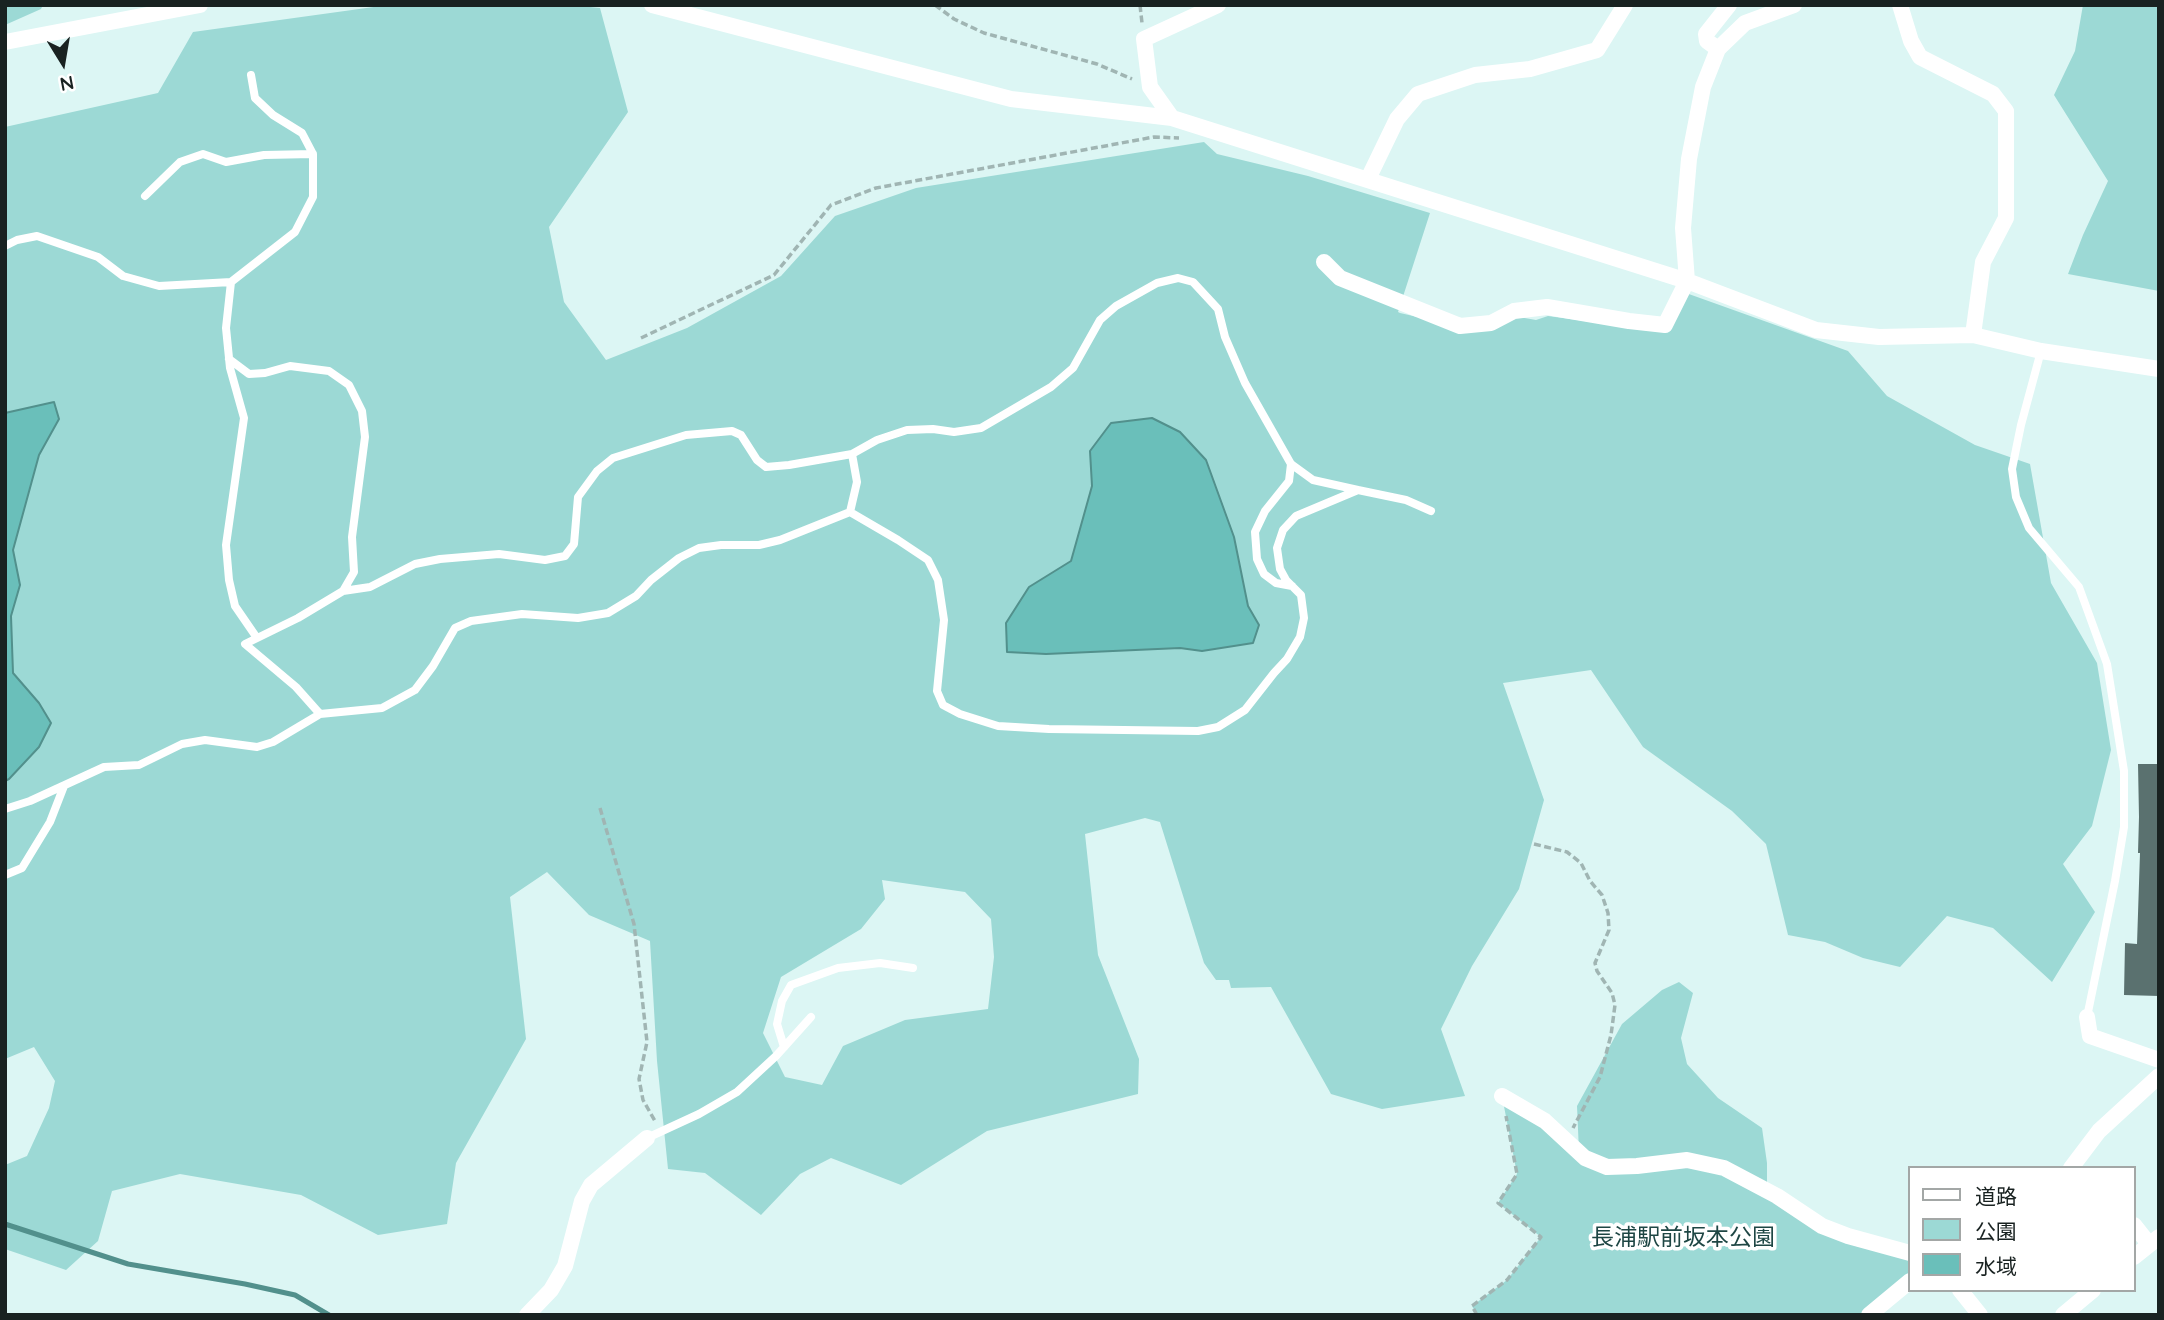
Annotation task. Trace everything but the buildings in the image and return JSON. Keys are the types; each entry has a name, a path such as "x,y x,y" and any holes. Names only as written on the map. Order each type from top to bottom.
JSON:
{"street":[{"path":"5,42 200,5"},
{"path":"652,5 1011,99 1172,118 1687,281 1816,330 1879,338 1973,335 2041,351 2159,369"},
{"path":"1172,118 1150,87 1144,39 1218,5"},
{"path":"1368,179 1397,119 1418,94 1475,75 1530,69 1597,50 1625,5"},
{"path":"1718,49 1707,41 1706,34 1729,5"},
{"path":"1324,262 1340,278 1460,326 1491,323 1514,311 1547,307 1665,325 1687,281 1683,228 1689,159 1703,87 1718,49 1745,23 1794,5"},
{"path":"1900,5 1920,57 1993,94 2006,111 2006,218 1983,262 1973,335"},
{"path":"2087,1017 2090,1036 2159,1060"},
{"path":"2072,1166 2099,1131 2159,1076"},
{"path":"1502,1096 1545,1121 1585,1158 1607,1167 1687,1160 1724,1168 1777,1196 1822,1226 1909,1253"},
{"path":"527,1315 551,1290 565,1266 572,1232 582,1201 591,1185 654,1135"},
{"path":"2081,1154 2090,1166"},
{"path":"2136,1227 2154,1241 2136,1255"},
{"path":"1869,1315 1909,1282"},
{"path":"1962,1292 1980,1315"},
{"path":"2063,1315 2091,1292"}],"lane":[{"path":"5,246 17,240 37,236 98,257 123,276 159,286 231,282 295,232 313,197 313,154 302,134 273,115 255,98 251,75"},
{"path":"145,196 180,162 203,154 226,162 264,155 313,154"},
{"path":"320,714 296,687 245,644 298,618 343,591 370,587 415,564 499,554 545,560 565,556 574,544 578,497 597,471 614,458 686,435 732,430 741,435 757,460 766,467 789,466 852,454 877,440 907,430 933,429 954,432 981,428 1051,387 1073,368 1100,320 1116,306 1157,283 1178,278 1193,282 1219,309 1225,337 1245,383 1291,464 1314,480 1406,500 1431,510"},
{"path":"231,282 226,328 229,359 244,418 226,545 229,580 235,606 257,638"},
{"path":"2041,351 2012,469 2016,497 2029,528 2079,587 2106,664 2124,771 2124,827 2087,1017"},
{"path":"229,359 249,374 290,366 330,371 349,385 358,402 362,411 365,437 352,537 354,572 343,591"},
{"path":"849,512 857,482 852,454"},
{"path":"1291,464 1289,481 1265,511 1255,532 1257,559 1264,574 1276,583 1292,586"},
{"path":"849,512 928,560 938,580 944,620 937,691 943,705 960,714 998,726 1198,731 1218,727 1245,709 1287,659 1300,637 1304,618 1301,595 1280,569 1277,548 1283,530 1296,516 1358,489"},
{"path":"5,809 30,802 104,767 139,765 182,744 205,740 257,747 273,742 320,714 382,708 415,690 433,666 455,628 471,621 522,614 578,618 608,613 636,596 679,558 699,548 759,545 780,540 849,512"},
{"path":"5,875 22,868 50,822 64,786"},
{"path":"784,1047 777,1024 782,1001 791,985 838,968 880,963 913,968"},
{"path":"654,1135 699,1114 737,1091 784,1047 811,1017"}],"path":[{"path":"935,5 954,19 984,33 1097,64 1150,87"},
{"path":"640,338 774,275 831,205 876,188 1154,137 1181,139"},
{"path":"600,808 634,923 647,1042 639,1079 654,1135"},
{"path":"1534,844 1567,852 1581,863 1590,881 1602,895 1608,913 1609,930 1595,963 1597,971 1612,993 1615,1005 1611,1035 1600,1077 1566,1139"},
{"path":"1477,1315 1472,1306 1507,1280 1541,1237 1499,1203 1517,1174 1502,1096"}],"green space":[{"path":"5,5 43,5 41,9 5,25"},
{"path":"388,5 570,5 600,8 628,112 549,227 564,302 606,360 687,328 781,276 835,216 916,188 1204,142 1217,154 1308,176 1430,213 1398,312 1400,313 1479,331 1519,317 1536,320 1548,316 1665,332 1686,293 1848,351 1887,396 1975,445 2030,464 2051,583 2097,663 2111,750 2092,826 2063,864 2095,912 2052,982 1993,928 1947,916 1900,967 1863,958 1825,942 1788,935 1766,844 1732,811 1643,747 1591,670 1503,683 1544,800 1519,889 1472,966 1441,1029 1465,1096 1382,1109 1331,1094 1271,987 1231,988 1229,980 1216,980 1204,963 1160,822 1145,818 1085,834 1098,955 1139,1059 1138,1094 987,1131 901,1185 831,1158 800,1174 761,1215 705,1173 668,1169 657,1061 650,941 589,915 547,872 510,897 526,1039 456,1163 447,1224 378,1235 301,1195 180,1174 112,1191 98,1241 66,1270 5,1249 5,1165 27,1156 49,1108 55,1081 34,1047 5,1059 5,127 158,93 193,32","holes":["882,880 965,892 991,919 994,957 988,1009 905,1020 843,1046 822,1085 785,1077 763,1033 781,977 861,929 885,899"]},
{"path":"2083,5 2159,5 2159,291 2068,274 2108,181 2054,95 2075,51"},
{"name":"長浦駅前坂本公園","path":"1679,982 1693,993 1681,1038 1687,1064 1718,1098 1762,1128 1767,1163 1767,1191 1822,1226 1909,1253 1909,1282 1869,1315 1477,1315 1472,1306 1507,1280 1541,1237 1498,1203 1517,1174 1502,1096 1579,1152 1577,1106 1622,1024 1662,990"}],"water":[{"path":"54,402 59,419 39,455 13,550 20,585 11,616 13,673 39,703 51,723 39,747 5,781 5,413"},
{"path":"1152,418 1180,432 1206,460 1234,537 1248,606 1259,625 1253,643 1202,651 1180,648 1046,654 1007,652 1006,623 1029,587 1071,561 1092,486 1090,451 1111,423"}],"waterway":[{"path":"5,1224 128,1264 295,1295 329,1315"}]}
